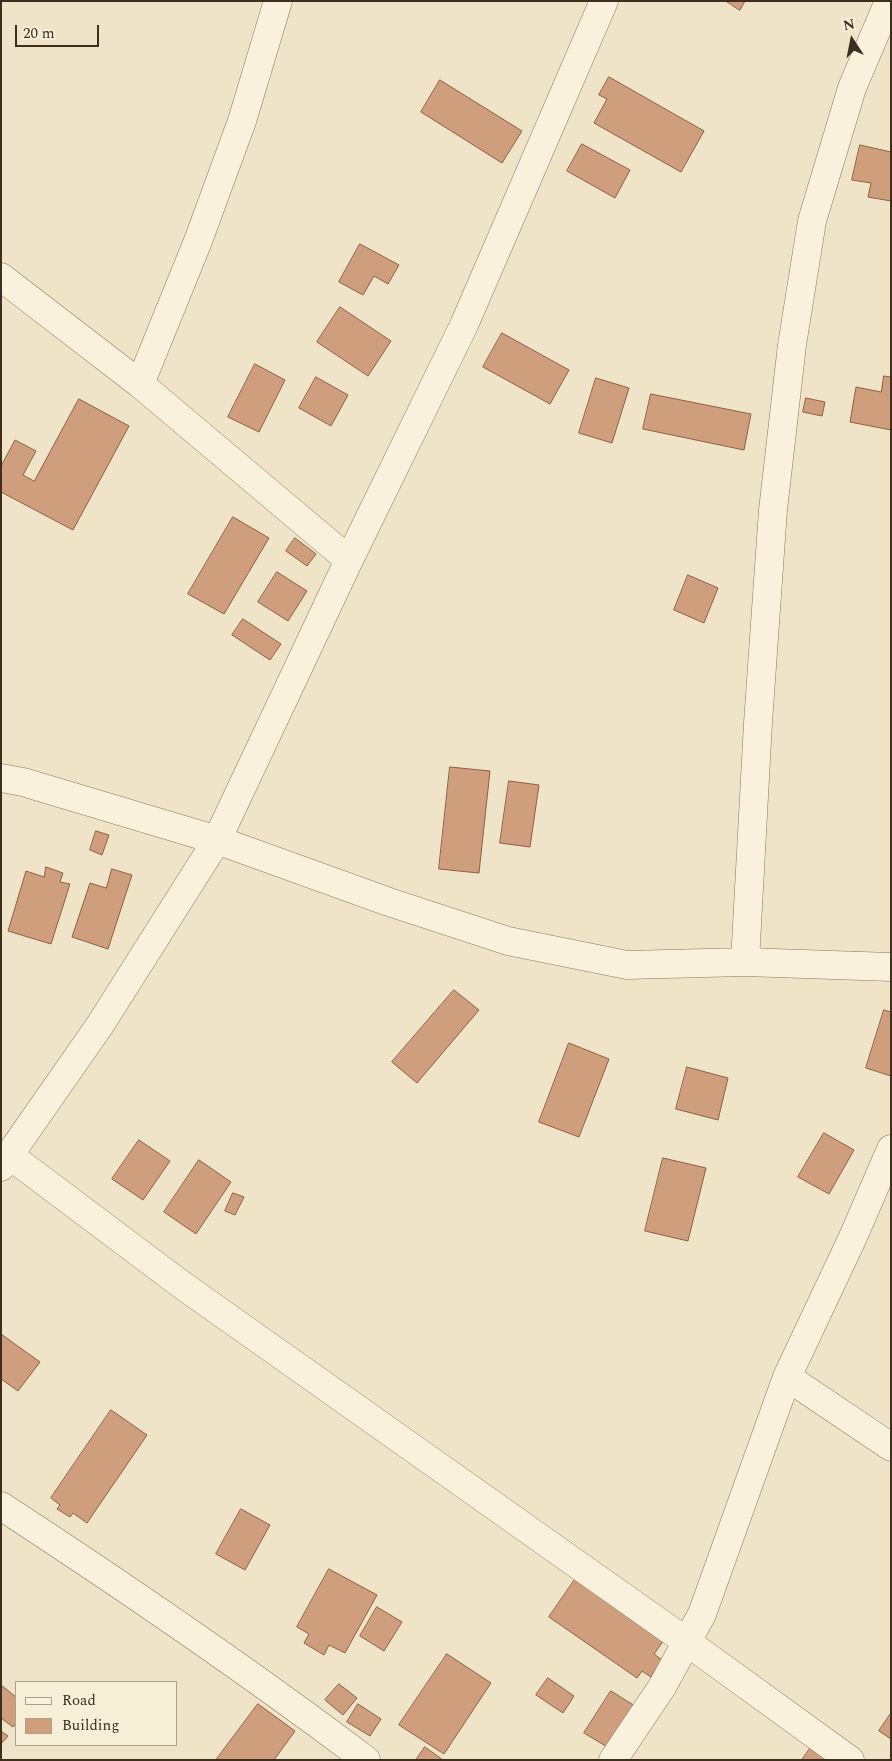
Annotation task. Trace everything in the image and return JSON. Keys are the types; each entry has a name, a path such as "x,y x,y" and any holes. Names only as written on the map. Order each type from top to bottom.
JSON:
{"street":[{"path":"140,384 198,240 242,122 278,1"},
{"path":"604,1 464,325 349,560 217,840 100,1025 5,1161 850,1760"},
{"path":"745,962 758,723 773,510 792,345 812,221 852,88 889,1"},
{"path":"4,282 140,384 349,560"},
{"path":"1,778 23,782 217,840 389,902 508,941 627,964 745,962 891,967"},
{"path":"613,1760 662,1687 702,1614 787,1377 853,1237 891,1149"},
{"path":"787,1377 891,1447"},
{"path":"1,1506 284,1698 366,1760"}],"building":[{"path":"726,1 745,1 740,10"},
{"path":"609,77 704,131 681,172 594,123 607,99 599,95"},
{"path":"440,80 522,131 502,163 421,112"},
{"path":"582,144 630,170 615,198 567,171"},
{"path":"860,145 891,152 891,201 868,197 871,183 852,180"},
{"path":"360,244 399,265 388,284 374,276 363,295 339,282"},
{"path":"340,307 391,341 368,376 317,342"},
{"path":"502,333 569,370 550,404 483,367"},
{"path":"255,364 285,380 259,432 228,417"},
{"path":"884,376 891,377 891,430 850,422 856,387 881,392"},
{"path":"316,377 348,395 331,426 299,408"},
{"path":"596,378 629,388 612,443 579,433"},
{"path":"651,394 751,414 744,450 643,429"},
{"path":"806,398 825,402 822,416 803,412"},
{"path":"79,399 129,426 73,530 1,492 1,466 15,440 36,451 23,475 34,481"},
{"path":"233,517 269,538 224,614 188,594"},
{"path":"295,538 316,554 307,566 286,551"},
{"path":"277,572 307,591 288,621 258,602"},
{"path":"688,575 718,588 704,623 674,610"},
{"path":"243,619 281,644 270,660 232,635"},
{"path":"450,767 490,771 479,873 439,869"},
{"path":"509,781 539,785 530,847 500,843"},
{"path":"96,831 109,835 102,855 90,850"},
{"path":"46,867 63,873 60,882 70,884 51,944 8,931 26,871 44,877"},
{"path":"112,869 132,875 108,949 72,937 90,883 106,888"},
{"path":"454,990 479,1010 417,1083 392,1062"},
{"path":"884,1010 891,1012 891,1076 866,1068"},
{"path":"569,1043 609,1059 579,1137 539,1122"},
{"path":"687,1067 728,1078 718,1120 676,1109"},
{"path":"824,1133 854,1150 829,1194 798,1177"},
{"path":"139,1140 170,1161 143,1200 112,1179"},
{"path":"663,1158 706,1168 688,1241 645,1231"},
{"path":"199,1160 231,1182 196,1234 164,1212"},
{"path":"233,1193 244,1197 235,1215 225,1211"},
{"path":"1,1334 40,1362 18,1391 1,1379"},
{"path":"111,1410 147,1435 87,1523 73,1513 70,1517 57,1509 60,1505 51,1498"},
{"path":"241,1509 270,1525 245,1570 216,1554"},
{"path":"329,1569 377,1595 345,1653 329,1645 324,1655 304,1643 309,1634 297,1627"},
{"path":"576,1578 664,1640 654,1654 662,1660 651,1677 642,1671 637,1678 549,1617"},
{"path":"377,1607 402,1622 384,1651 360,1636"},
{"path":"447,1654 491,1683 444,1754 399,1725"},
{"path":"548,1678 574,1696 563,1713 536,1695"},
{"path":"339,1684 357,1698 343,1715 325,1700"},
{"path":"1,1685 15,1696 15,1724 13,1727 1,1718"},
{"path":"611,1691 635,1706 609,1748 584,1733"},
{"path":"258,1704 295,1731 274,1760 216,1760"},
{"path":"358,1704 381,1719 370,1736 347,1722"},
{"path":"891,1713 891,1739 879,1731"},
{"path":"1,1731 8,1736 1,1744"},
{"path":"425,1747 443,1760 416,1760"},
{"path":"811,1747 830,1760 802,1760"}]}
